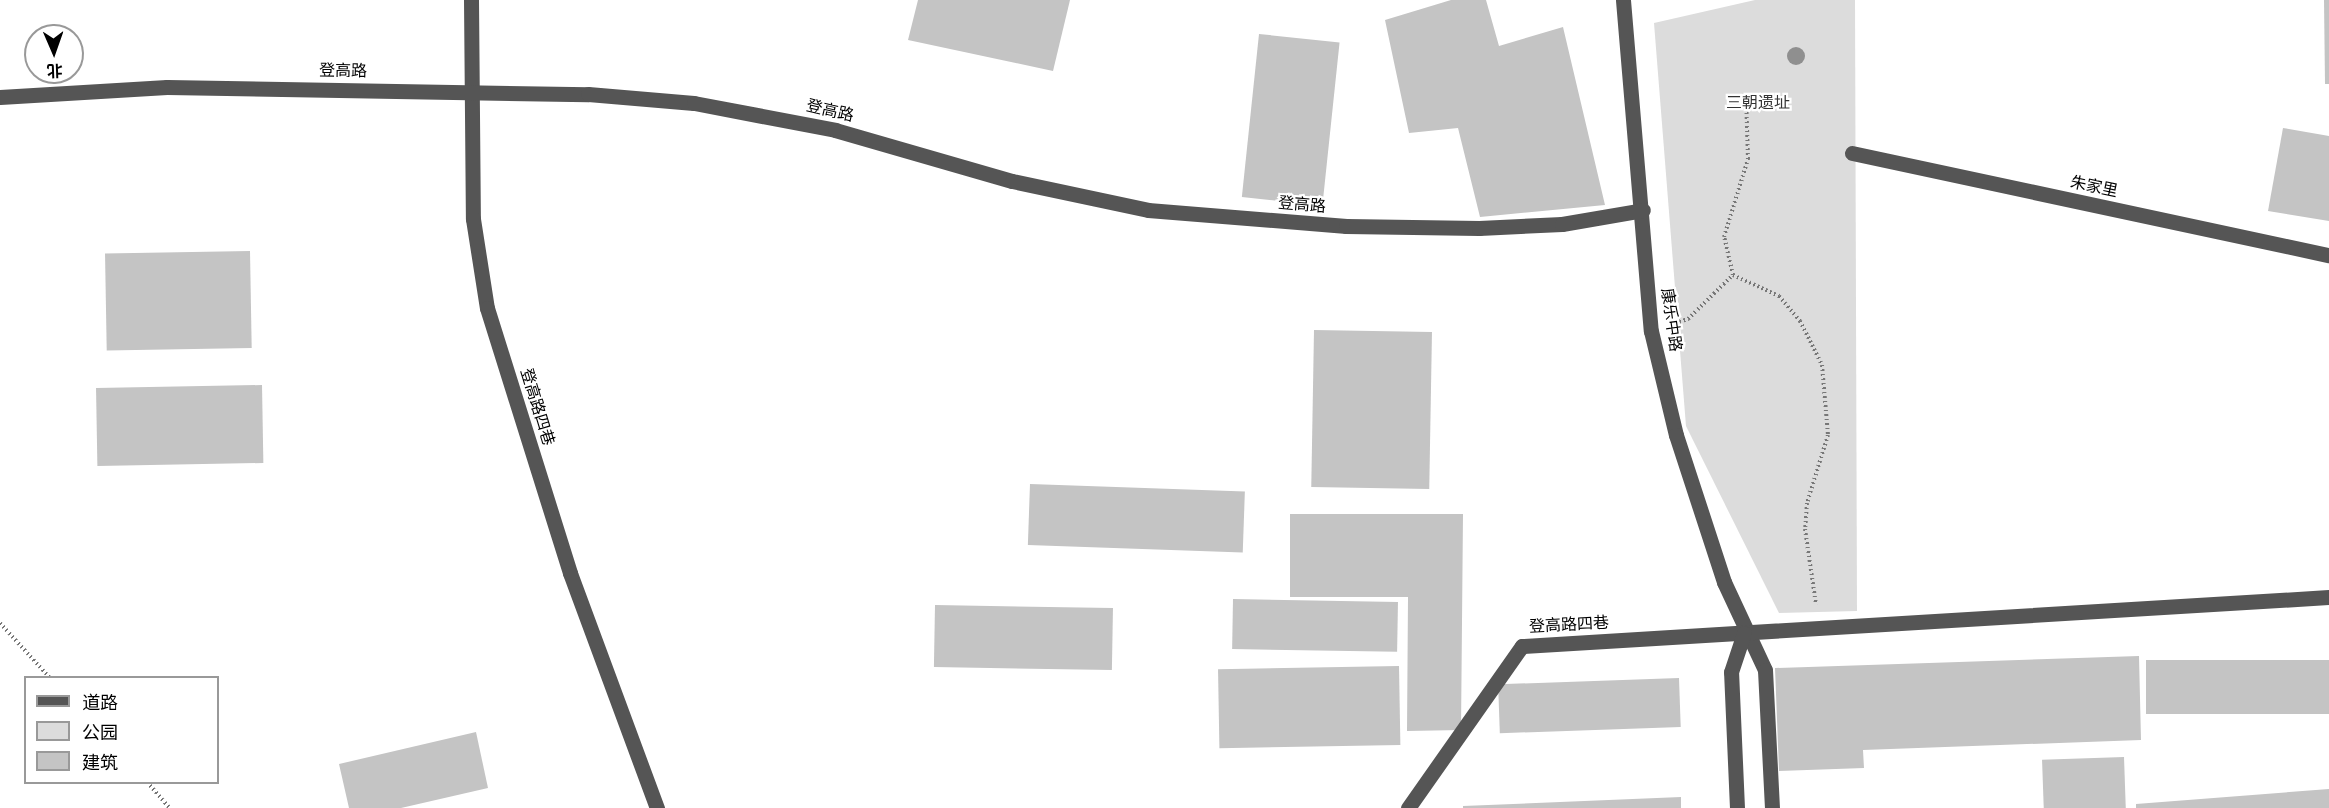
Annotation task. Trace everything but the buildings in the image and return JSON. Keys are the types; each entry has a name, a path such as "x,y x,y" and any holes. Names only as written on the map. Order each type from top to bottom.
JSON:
{"street":[{"name":"登高路四巷","path":"471,0 474,91 473,219 487,308 570,573 657,808"},
{"name":"康乐中路","path":"1623,0 1643,210 1651,331 1676,435 1744,633 1765,670 1772,808"},
{"name":"登高路","path":"0,97 167,87 474,91 694,103 835,130 1012,181 1148,210 1346,226 1479,228 1562,224 1643,210"},
{"name":"朱家里","path":"1852,153 2329,255"},
{"path":"1737,808 1731,672 1744,633 2329,597"},
{"name":"登高路四巷","path":"1408,808 1522,646 1744,633"}],"path":[{"path":"1733,275 1724,237 1748,159 1746,97"},
{"path":"1651,331 1688,319 1733,275"},
{"path":"1733,275 1779,296 1800,321 1822,365 1828,435 1807,503 1805,529 1819,628"},
{"path":"0,623 48,676"},
{"path":"148,784 170,808"}],"green space":[{"name":"三朝遗址","path":"1755,0 1855,0 1857,611 1779,613 1686,426 1654,23"}]}
